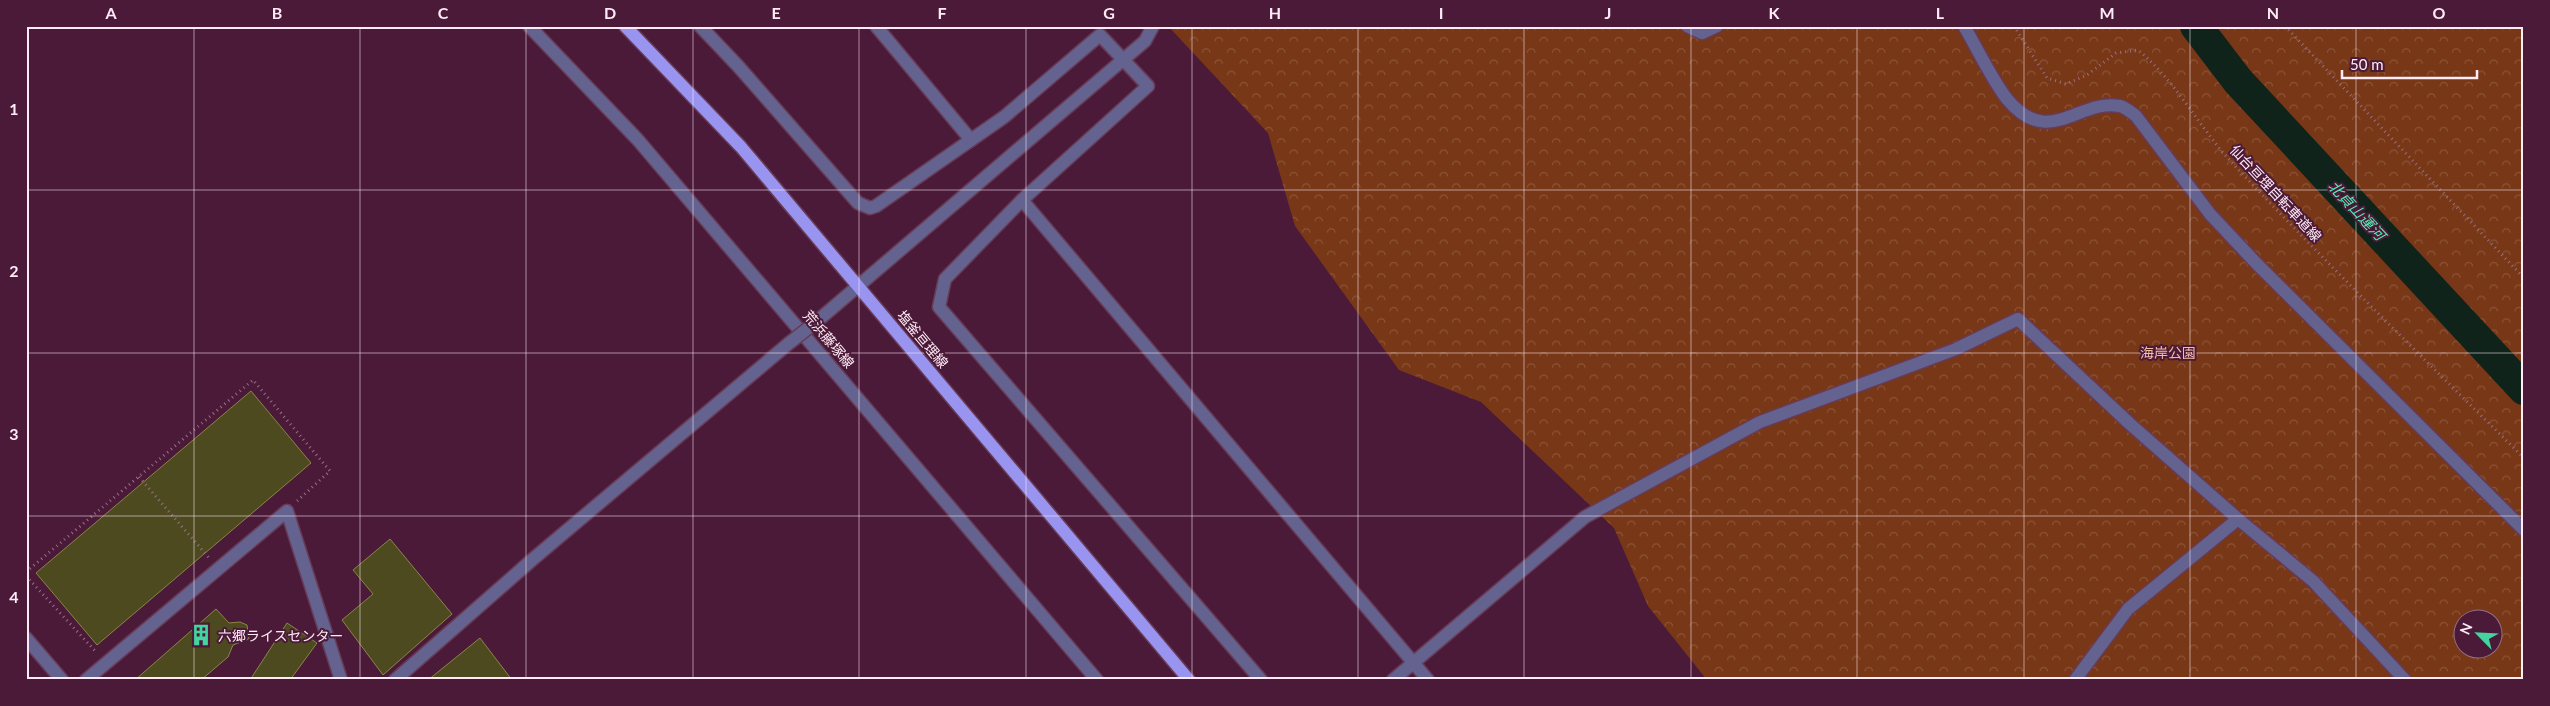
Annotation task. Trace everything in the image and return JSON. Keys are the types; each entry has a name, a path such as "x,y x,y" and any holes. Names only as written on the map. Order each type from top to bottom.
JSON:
{"main road":[{"name":"塩釜亘理線","path":"625,26 741,147 1189,680"}],"street":[{"name":"荒浜藤塚線","path":"529,26 644,148 1097,680"},
{"path":"700,26 862,206 870,208 876,206 1004,117 1100,35 1148,86 1022,200 945,280 939,306 1261,680"},
{"path":"876,26 971,140"},
{"path":"395,680 526,565 859,286 1123,60 1144,41 1153,26"},
{"path":"1687,26 1702,33 1717,26"},
{"path":"1964,26 2007,99 2027,117 2054,122 2099,106 2121,106 2136,116 2210,214 2256,264 2524,530"},
{"path":"1022,200 1428,680"},
{"path":"1393,680 1585,517 1760,422 1956,349 2018,319 2130,424 2313,580 2405,680"},
{"path":"86,680 287,511 341,680"},
{"path":"2075,680 2128,609 2238,518"},
{"path":"26,638 62,680"}],"path":[{"name":"仙台亘理自転車道線","path":"2014,26 2047,78 2066,84 2087,75 2116,53 2138,50 2157,65 2215,145 2313,249 2524,458"},
{"path":"2285,26 2524,278"},
{"path":"26,572 253,380 330,471 287,511"},
{"path":"139,476 219,568"},
{"path":"26,576 106,663"}],"green space":[{"name":"海岸公園","path":"1168,26 2524,26 2524,680 1707,680 1648,606 1614,528 1481,402 1399,370 1295,226 1268,133"}],"building":[{"path":"251,391 311,463 97,645 36,573"},
{"path":"390,539 452,614 383,675 342,620 373,594 353,570"},
{"name":"六郷ライスセンター","path":"216,609 229,623 240,622 247,625 249,639 233,645 228,657 201,680 135,680"},
{"path":"287,623 317,643 290,680 250,680"},
{"path":"480,638 512,680 428,680"}],"waterway":[{"name":"北貞山運河","path":"2196,26 2238,81 2524,389"}],"place":[{"name":"六郷ライスセンター","path":"201,635"}]}
